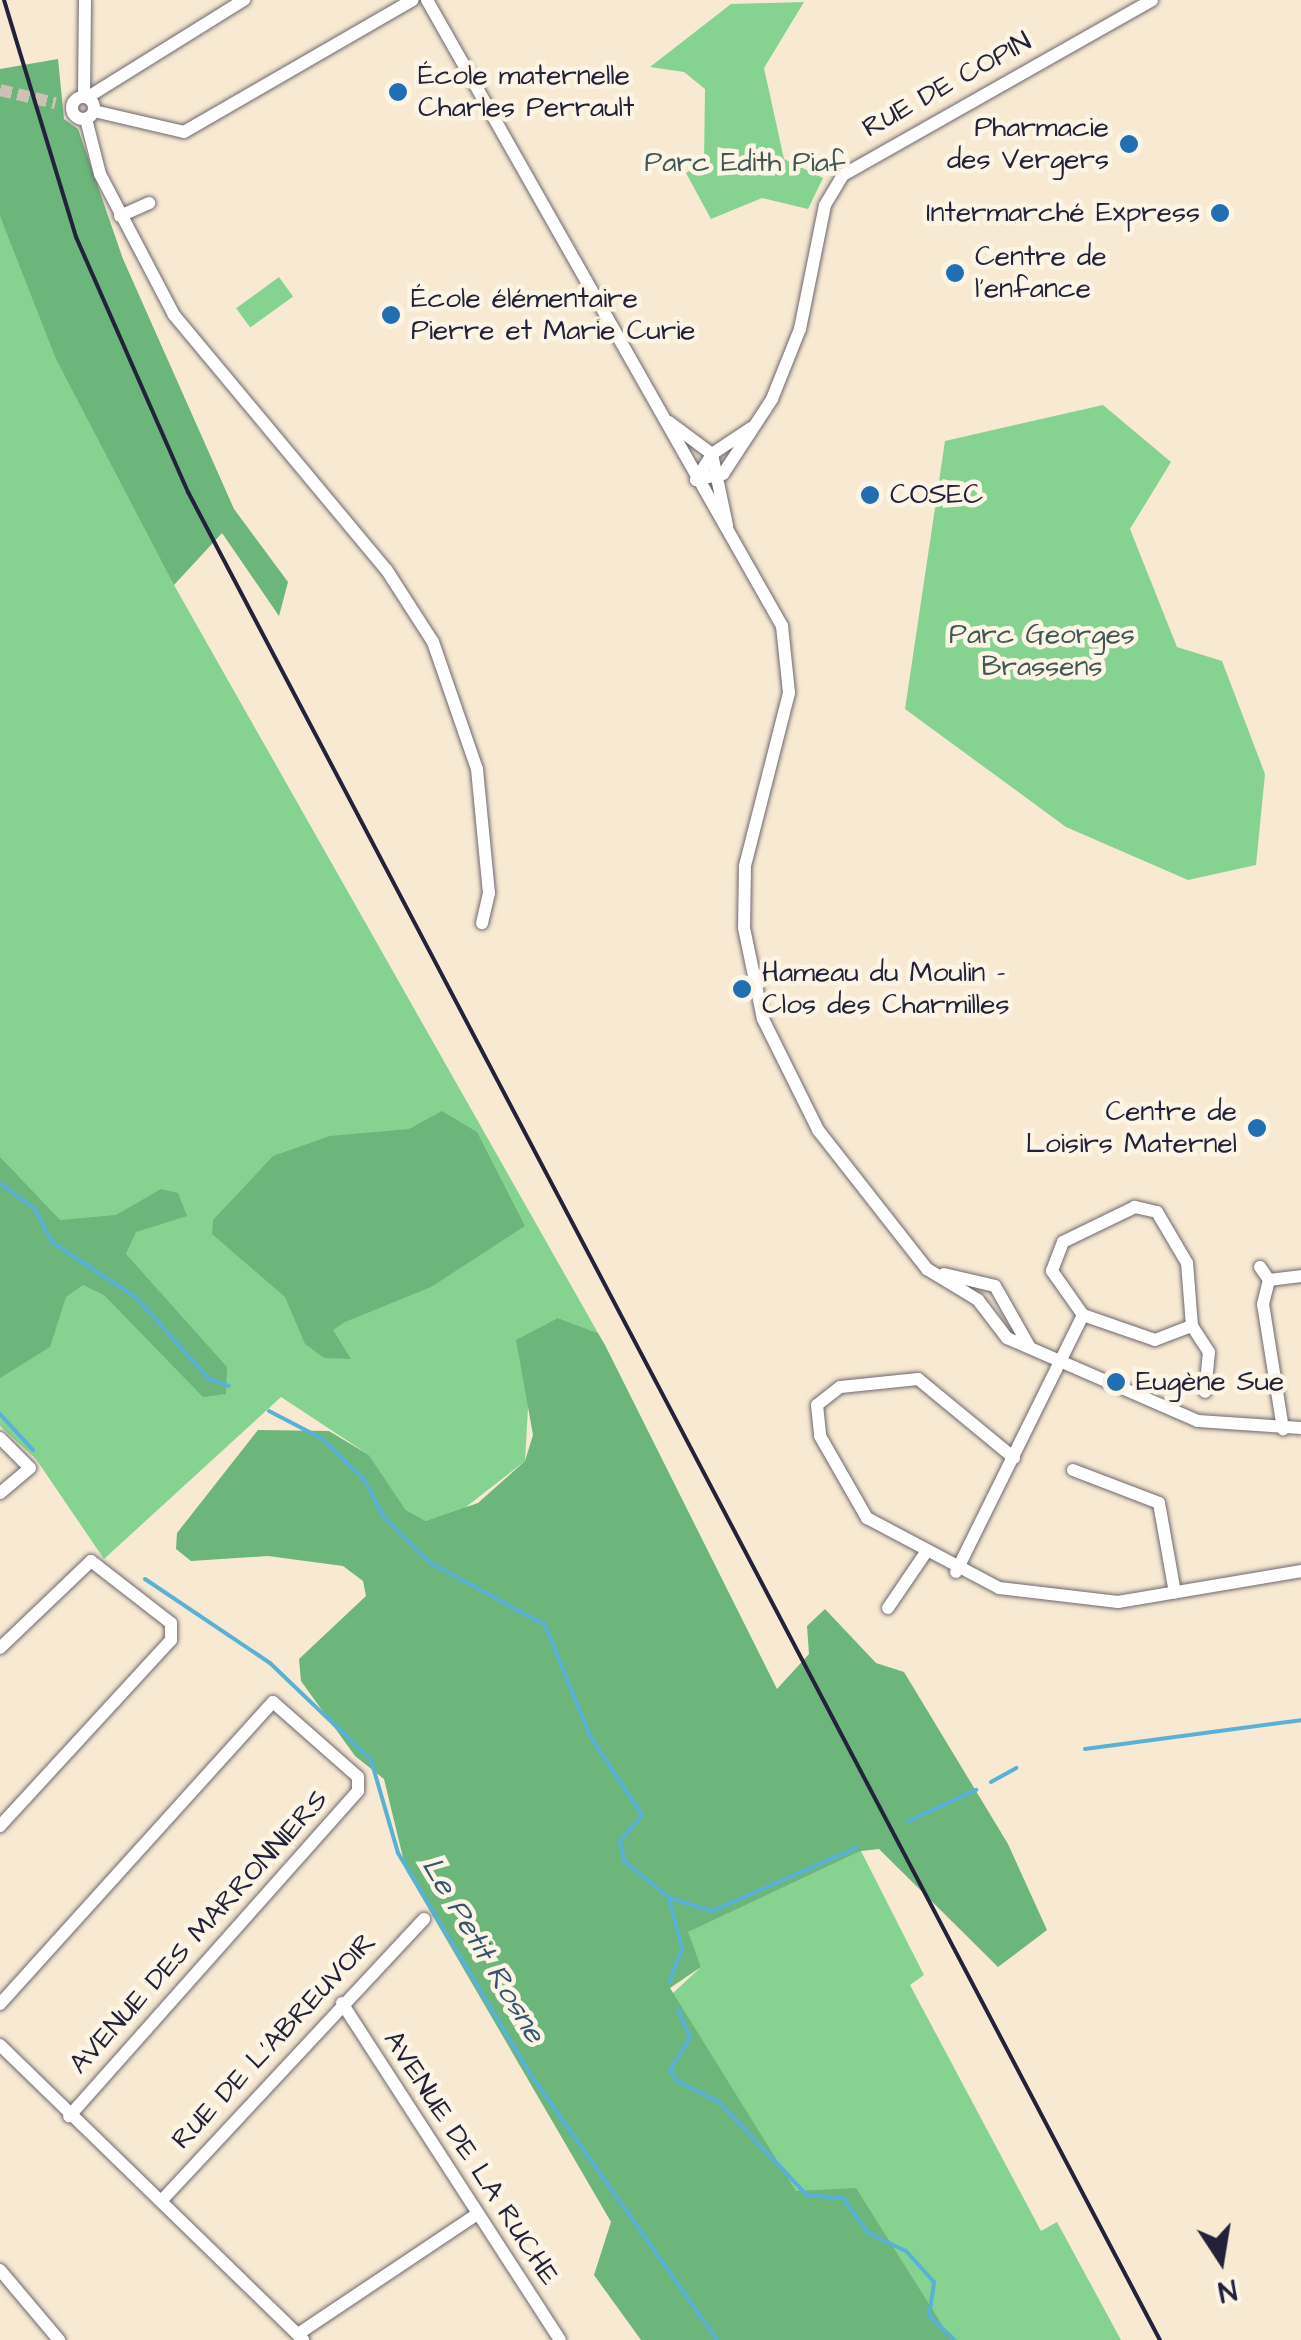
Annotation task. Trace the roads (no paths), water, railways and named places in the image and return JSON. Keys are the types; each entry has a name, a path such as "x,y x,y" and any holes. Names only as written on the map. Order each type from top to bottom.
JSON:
{"street":[{"path":"84,0 86,97 90,115 120,216 160,292 386,569 434,642 477,770 489,892 482,923"},
{"path":"72,107 244,0"},
{"path":"55,103 90,115 184,132 413,0"},
{"path":"427,0 696,480 778,614 790,657 746,866 753,986 818,1130 927,1269 971,1294 998,1332 1060,1365 1198,1421 1301,1428"},
{"name":"RUE DE COPIN","path":"724,474 788,364 825,205 843,175 1152,0"},
{"path":"120,216 149,203"},
{"path":"662,416 712,454 724,474 726,525"},
{"path":"696,480 712,454 757,423"},
{"path":"696,480 724,474"},
{"path":"1192,1326 1155,1340 1083,1315 1056,1282 1057,1251 1086,1227 1146,1206 1178,1238 1193,1285 1192,1326 1209,1352 1205,1392"},
{"path":"1260,1268 1269,1280"},
{"path":"927,1269 995,1286 1034,1352"},
{"path":"1269,1280 1301,1276"},
{"path":"1269,1280 1263,1304 1284,1429"},
{"path":"956,1572 1083,1315"},
{"path":"1014,1458 918,1379 872,1379 824,1396 817,1426 846,1490 867,1518 956,1572 1076,1602 1174,1592 1301,1571"},
{"path":"0,1438 30,1468 0,1493"},
{"path":"1074,1470 1159,1503 1174,1592"},
{"path":"888,1608 924,1556"},
{"path":"0,1648 91,1561 172,1622 170,1640 0,1826"},
{"name":"AVENUE DES MARRONNIERS","path":"0,2004 281,1701 358,1777 358,1791 69,2116"},
{"name":"RUE DE L'ABREUVOIR","path":"162,2198 424,1920"},
{"name":"AVENUE DE LA RUCHE","path":"342,2003 476,2216 560,2340"},
{"path":"0,2045 69,2116 162,2198 300,2337 476,2216"},
{"path":"0,2270 59,2340"}],"waterway":[{"name":"Le Petit Rosne","path":"0,1183 35,1209 52,1242 137,1298 209,1379 229,1386"},
{"name":"Le Petit Rosne","path":"269,1411 321,1438 364,1479 383,1516 429,1562 545,1625 590,1736 642,1815 620,1841 624,1861 669,1898 682,1949 669,1983"},
{"path":"0,1414 33,1450"},
{"name":"Le Petit Rosne","path":"145,1579 270,1663 371,1760 398,1853 531,2075 717,2340"},
{"path":"1085,1749 1301,1720"},
{"path":"991,1782 1016,1768"},
{"path":"908,1821 976,1790"},
{"path":"671,1898 712,1911 856,1848"},
{"name":"Le Petit Rosne","path":"678,2010 690,2037 670,2070 677,2081 719,2102 807,2195 843,2198 868,2233 906,2251 934,2282 929,2316 955,2340"}],"tunnel":[{"path":"0,90 55,103"}],"railway":[{"path":"4,0 76,237 188,492 1160,2340"}],"place":[{"name":"École maternelle Charles Perrault","path":"398,92"},
{"name":"Pharmacie des Vergers","path":"1129,144"},
{"name":"Intermarché Express","path":"1220,213"},
{"name":"Centre de l'enfance","path":"955,273"},
{"name":"École élémentaire Pierre et Marie Curie","path":"391,315"},
{"name":"COSEC","path":"870,495"},
{"name":"Hameau du Moulin - Clos des Charmilles","path":"742,989"},
{"name":"Centre de Loisirs Maternel","path":"1257,1128"},
{"name":"Eugène Sue","path":"1116,1382"}],"park label":[{"name":"Parc Edith Piaf","path":"745,163"},
{"name":"Parc Georges Brassens","path":"1042,651"}]}
